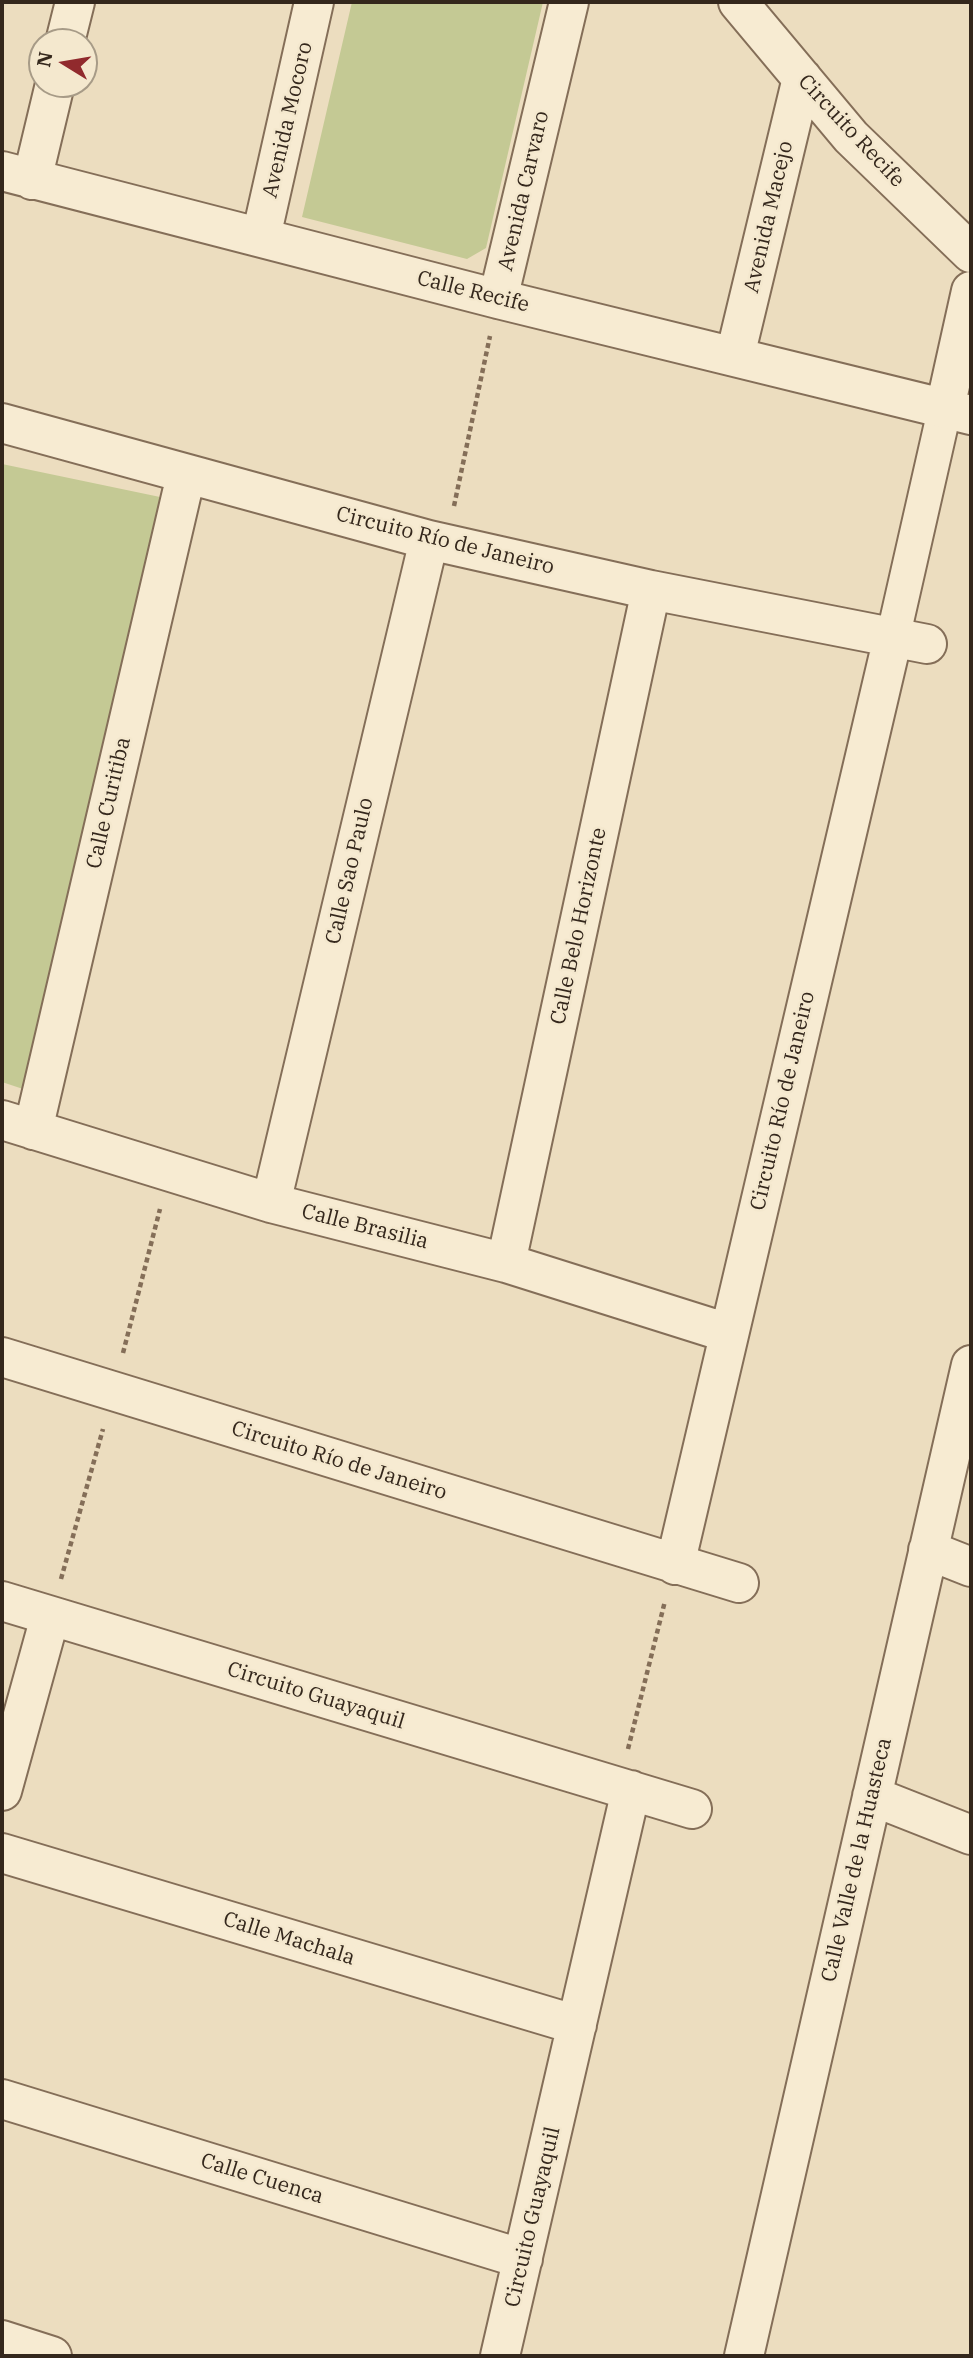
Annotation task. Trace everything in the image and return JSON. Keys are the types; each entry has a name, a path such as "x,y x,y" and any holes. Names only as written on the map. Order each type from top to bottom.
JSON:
{"street":[{"path":"68,28 75,2"},
{"name":"Avenida Mocoro","path":"261,237 314,2"},
{"name":"Avenida Carvaro","path":"498,299 569,2"},
{"name":"Circuito Recife","path":"738,2 851,137 971,253"},
{"name":"Avenida Macejo","path":"735,356 802,78"},
{"path":"17,175 49,98"},
{"name":"Calle Recife","path":"17,175 498,299 958,411"},
{"path":"910,641 958,411 971,291"},
{"name":"Circuito Río de Janeiro","path":"2,423 437,542 651,590 910,641 728,1332 675,1564"},
{"name":"Calle Curitiba","path":"17,1125 186,475"},
{"name":"Calle Sao Paulo","path":"271,1203 437,542"},
{"name":"Calle Belo Horizonte","path":"506,1263 651,590"},
{"name":"Calle Brasilia","path":"17,1125 271,1203 506,1263 728,1332"},
{"name":"Circuito Río de Janeiro","path":"2,1357 739,1583"},
{"name":"Calle Valle de la Huasteca","path":"744,2356 971,1365"},
{"path":"928,1550 971,1567"},
{"name":"Circuito Guayaquil","path":"2,1601 692,1809"},
{"path":"2,1791 50,1617"},
{"name":"Circuito Guayaquil","path":"500,2356 577,2025 625,1789"},
{"path":"872,1796 971,1835"},
{"name":"Calle Machala","path":"2,1853 577,2025"},
{"name":"Calle Cuenca","path":"2,2099 523,2259"},
{"path":"2,2340 52,2356"}],"path":[{"name":"Avenida Carvaro","path":"437,542 498,299"},
{"path":"625,1789 675,1564"}],"green space":[{"path":"352,2 543,2 486,248 467,259 302,217"},
{"path":"2,464 160,497 23,1089 2,1082"}]}
